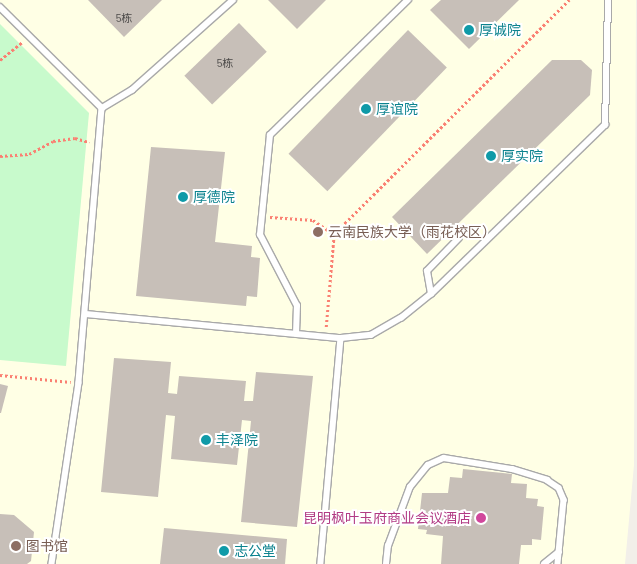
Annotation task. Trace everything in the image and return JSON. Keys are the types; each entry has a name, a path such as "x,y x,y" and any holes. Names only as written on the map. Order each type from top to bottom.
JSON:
{"lane":[{"path":"102,108 132,90 233,0"},
{"path":"296,334 298,306 260,235 270,135 408,0"},
{"path":"86,314 341,338 371,335 401,318 431,294 605,125 608,0"},
{"path":"0,7 102,108 79,383 52,564"},
{"path":"431,294 426,271 458,239"},
{"path":"321,564 341,338"},
{"path":"386,564 388,546 410,487 428,465 444,458 512,469 547,480 559,488 564,500 558,564"},
{"path":"544,564 559,552"}],"path":[{"path":"325,336 334,234 569,0"},
{"path":"0,60 31,37"},
{"path":"0,156 29,154 54,141 75,138 99,145"},
{"path":"262,216 313,220 334,234"},
{"path":"0,375 79,383"}],"shaded area":[{"name":"云南民族大学（雨花校区）","path":"0,0 636,0 634,465 625,564 0,564"}],"green space":[{"path":"0,24 89,113 66,366 0,360"}],"building":[{"path":"88,0 162,0 124,37"},
{"path":"268,0 326,0 297,29"},
{"name":"厚诚院","path":"441,0 519,0 469,49 430,10"},
{"path":"239,23 267,52 212,105 184,76"},
{"name":"厚谊院","path":"408,30 447,68 327,191 289,154"},
{"name":"厚实院","path":"552,60 581,60 592,70 590,95 427,254 392,217"},
{"name":"厚德院","path":"151,147 225,152 215,242 252,246 251,257 260,258 257,297 247,296 246,306 136,296"},
{"name":"丰泽院","path":"114,358 171,362 168,393 177,394 179,376 246,381 244,401 253,401 256,372 313,376 297,527 241,522 251,421 242,420 237,465 171,459 175,416 166,415 158,497 101,492"},
{"path":"0,384 8,386 1,413 0,413"},
{"name":"昆明枫叶玉府商业会议酒店","path":"463,469 512,474 511,483 527,484 526,498 538,499 537,506 544,507 541,540 532,539 532,545 521,545 519,564 441,564 443,536 426,534 427,530 418,529 422,493 448,493 450,477 462,478"},
{"name":"图书馆","path":"0,514 14,515 34,532 31,561 27,564 0,564"},
{"name":"志公堂","path":"164,528 287,539 285,564 160,564"}],"place":[{"name":"厚诚院","path":"469,30"},
{"name":"厚谊院","path":"366,109"},
{"name":"厚实院","path":"491,156"},
{"name":"厚德院","path":"183,197"},
{"name":"云南民族大学（雨花校区）","path":"318,232"},
{"name":"丰泽院","path":"206,440"},
{"name":"昆明枫叶玉府商业会议酒店","path":"481,518"},
{"name":"图书馆","path":"16,546"},
{"name":"志公堂","path":"224,551"}]}
